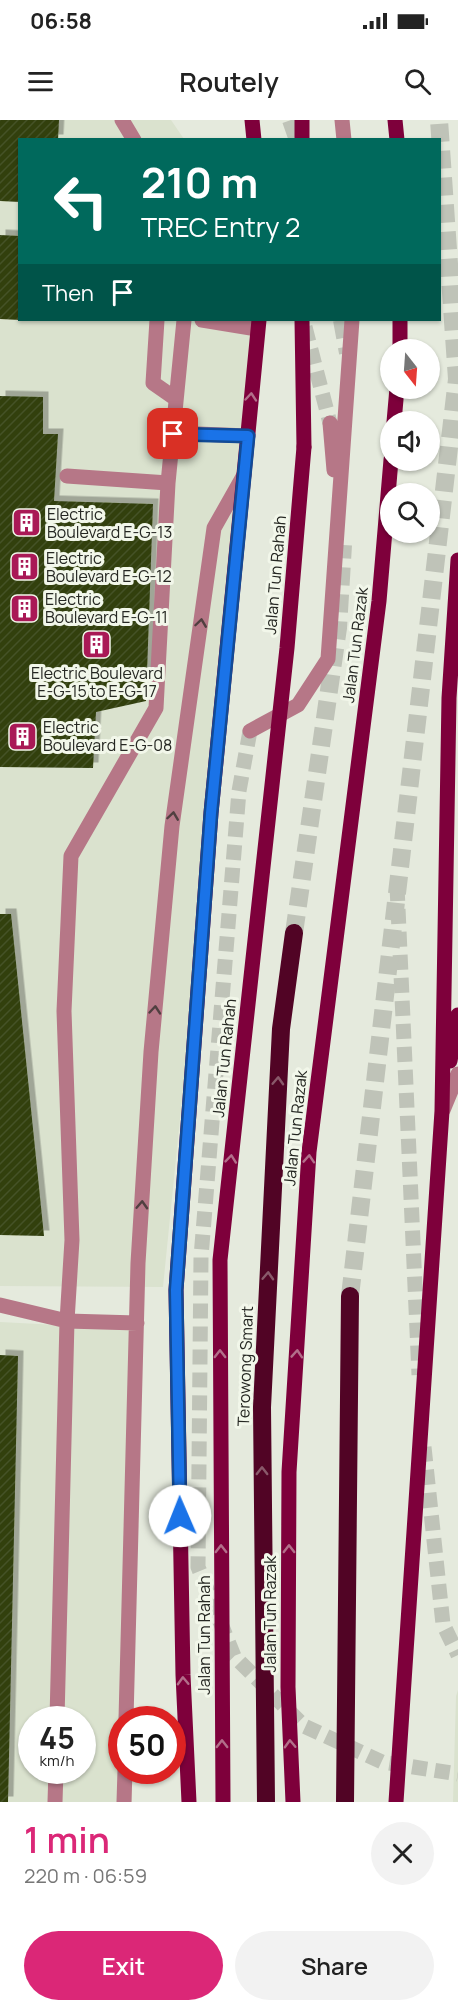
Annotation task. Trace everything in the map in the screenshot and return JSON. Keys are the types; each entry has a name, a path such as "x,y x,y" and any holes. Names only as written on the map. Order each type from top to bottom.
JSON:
{"highway":[{"name":"Terowong Smart","path":"266,1802 262,1407 281,1029 294,933"},
{"path":"345,1802 350,1296"}],"main road":[{"path":"252,120 254,138"},
{"path":"302,120 302,138"},
{"path":"396,120 397,138"},
{"name":"Jalan Tun Rahah","path":"223,1802 220,1260 288,636 304,447 302,321"},
{"path":"400,321 400,339"},
{"path":"189,1802 183,1675 176,1290 211,813 246,472 258,325"},
{"name":"Jalan Tun Razak","path":"293,1802 288,1687 289,1472 309,1152 379,601 390,471"},
{"path":"396,1802 442,1111 449,698 458,560"},
{"path":"442,1111 458,1015"}],"street":[{"path":"122,120 133,138"},
{"path":"342,120 344,138"},
{"path":"157,321 153,383 176,399"},
{"path":"57,1706 67,1321 72,1240 64,1011 71,856 156,708 168,483 184,321"},
{"path":"213,321 258,325"},
{"path":"250,731 298,705 328,659 352,321"},
{"path":"330,423 338,512"},
{"path":"173,434 248,436"},
{"path":"126,1706 136,1323 151,1052 172,826 214,528 246,472"},
{"path":"67,476 168,483"},
{"path":"442,1111 458,1074"},
{"path":"0,1305 67,1321 136,1323"},
{"path":"55,1802 56,1784"},
{"path":"124,1802 125,1784"}],"shaded area":[{"path":"0,120 171,120 183,138 18,138 18,321 261,321 163,1287 0,1286"},
{"path":"0,1322 134,1329 122,1706 108,1706 108,1784 132,1784 132,1802 0,1802"},
{"path":"458,1690 458,1802 453,1802 456,1696"}],"building":[{"path":"0,120 59,120 58,138 18,138 18,202 0,201"},
{"path":"0,235 18,236 18,320 0,319"},
{"path":"0,396 43,397 43,434 58,434 54,501 153,504 146,701 96,712 93,768 0,767"},
{"path":"0,914 11,914 44,1236 0,1235"},
{"path":"0,1355 18,1356 8,1802 0,1802"}],"tunnel":[{"path":"291,120 297,138"},
{"path":"439,120 440,138"},
{"path":"350,1296 457,379 441,149"},
{"path":"342,321 348,353"},
{"path":"305,327 330,423"},
{"path":"294,933 338,628 343,545"},
{"path":"250,731 239,791 201,1257 198,1567 234,1656 304,1726 382,1762 458,1774"},
{"path":"397,886 419,1375"},
{"path":"424,1447 443,1624 458,1655"}],"place":[{"name":"Electric Boulevard E-G-13","path":"26,523"},
{"name":"Electric Boulevard E-G-12","path":"25,567"},
{"name":"Electric Boulevard E-G-11","path":"24,608"},
{"name":"Electric Boulevard E-G-15 to E-G-17","path":"97,645"},
{"name":"Electric Boulevard E-G-08","path":"22,736"}],"route":[{"path":"173,434 248,436 211,813 176,1290 180,1516"}]}
